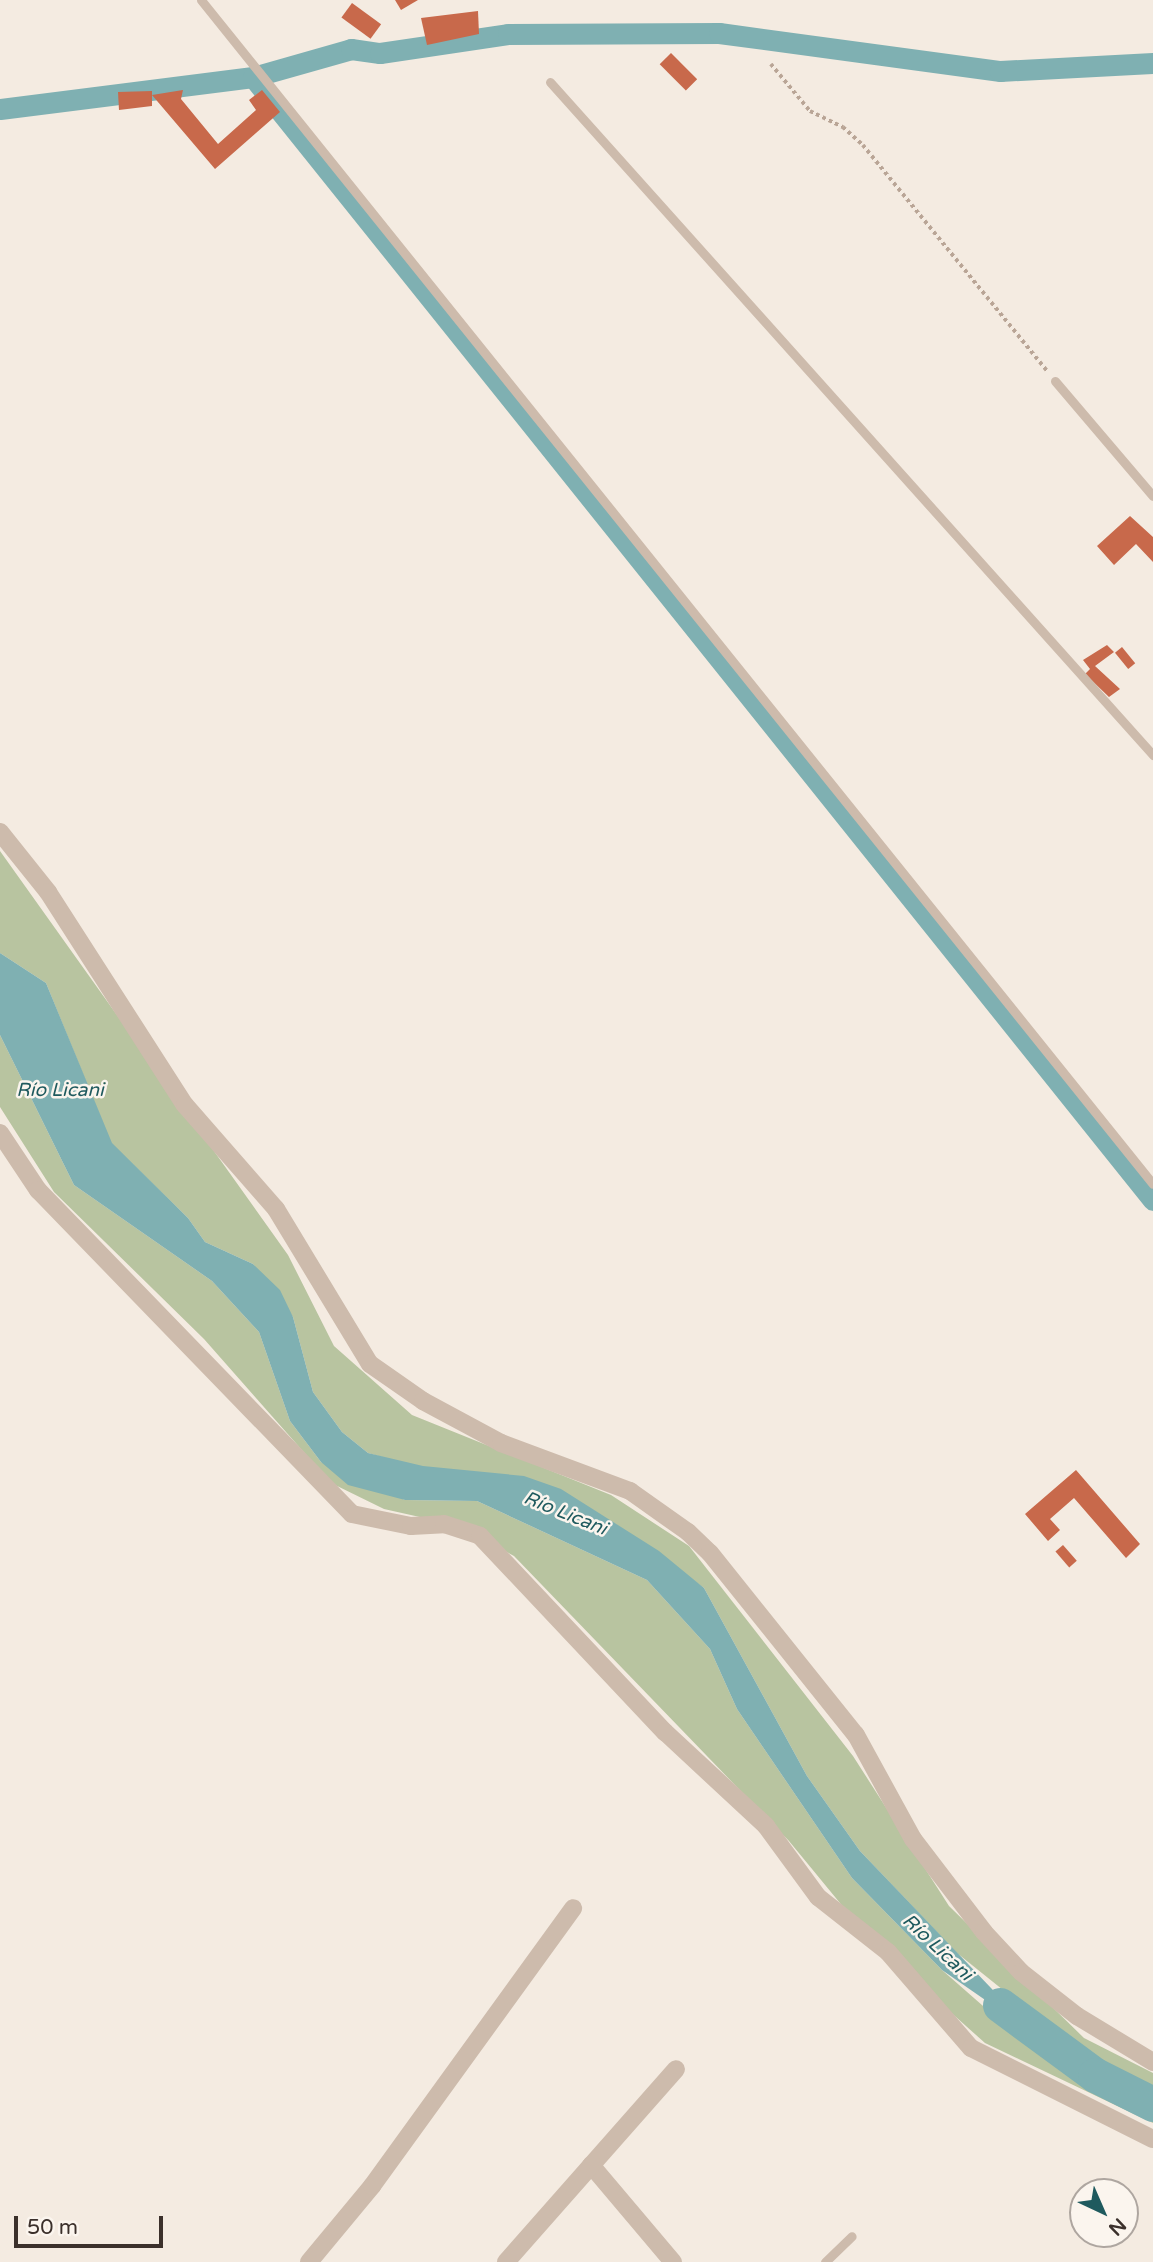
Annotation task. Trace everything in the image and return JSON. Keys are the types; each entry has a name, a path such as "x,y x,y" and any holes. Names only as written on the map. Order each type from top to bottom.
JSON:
{"street":[{"path":"0,832 63,914 185,1105 276,1209 370,1364 413,1396 501,1443 630,1491 688,1532 710,1553 856,1735 913,1839 984,1932 1021,1972 1077,2016 1153,2062"},
{"path":"0,1133 38,1190 352,1514 411,1526 444,1524 480,1536 665,1732 766,1826 818,1896 888,1952 971,2048 1153,2139"},
{"path":"309,2262 372,2186 573,1908"},
{"path":"506,2262 676,2069"},
{"path":"591,2165 673,2262"}],"lane":[{"path":"201,0 1153,1184"},
{"path":"550,82 1153,755"},
{"path":"1055,381 1153,496"},
{"path":"825,2262 852,2236"}],"path":[{"path":"771,64 810,111 843,127 863,145 1055,381"}],"green space":[{"path":"0,851 288,1255 334,1346 412,1415 611,1495 689,1546 853,1756 949,1906 1084,2038 1153,2073 1153,2088 1118,2074 1070,2044 957,1953 860,1851 807,1776 704,1588 614,1523 368,1453 342,1432 313,1392 293,1317 253,1264 205,1242 188,1218 111,1143 46,983 0,953"},
{"path":"0,1035 74,1185 212,1281 259,1332 290,1421 321,1462 405,1500 477,1501 647,1580 710,1649 737,1709 852,1878 942,1970 1023,2041 1153,2110 1153,2123 985,2043 872,1942 789,1841 514,1556 460,1526 384,1509 331,1483 204,1339 54,1192 0,1107"}],"water":[{"name":"Río Licani","path":"0,953 46,983 112,1143 188,1218 205,1242 253,1264 280,1290 293,1317 313,1392 342,1432 368,1453 423,1466 524,1476 561,1489 659,1551 704,1588 807,1776 860,1851 1037,2036 942,1970 852,1878 737,1709 710,1649 647,1580 477,1501 405,1500 348,1485 321,1462 290,1421 259,1332 212,1281 74,1185 0,1035"}],"building":[{"path":"395,0 418,0 401,10"},
{"path":"352,3 381,24 371,39 341,18"},
{"path":"478,11 479,34 427,45 421,18"},
{"path":"671,53 697,79 686,90 660,64"},
{"path":"183,90 181,99 218,144 256,110 249,100 262,90 280,112 215,169 152,95"},
{"path":"152,91 152,106 119,110 118,92"},
{"path":"1130,516 1153,537 1153,562 1136,544 1114,565 1097,546"},
{"path":"1107,645 1114,652 1095,666 1120,689 1109,697 1085,674 1090,669 1083,660"},
{"path":"1122,647 1135,663 1128,669 1115,653"},
{"path":"1076,1470 1140,1544 1126,1558 1074,1498 1050,1519 1060,1530 1048,1541 1025,1514"},
{"path":"1063,1545 1077,1561 1069,1567 1055,1552"}],"waterway":[{"path":"253,77 351,49 380,53 508,34 719,33 1000,71 1153,63"},
{"path":"0,109 253,77 1153,1200"},
{"name":"Río Licani","path":"1000,2005 1095,2075 1153,2104"}]}
